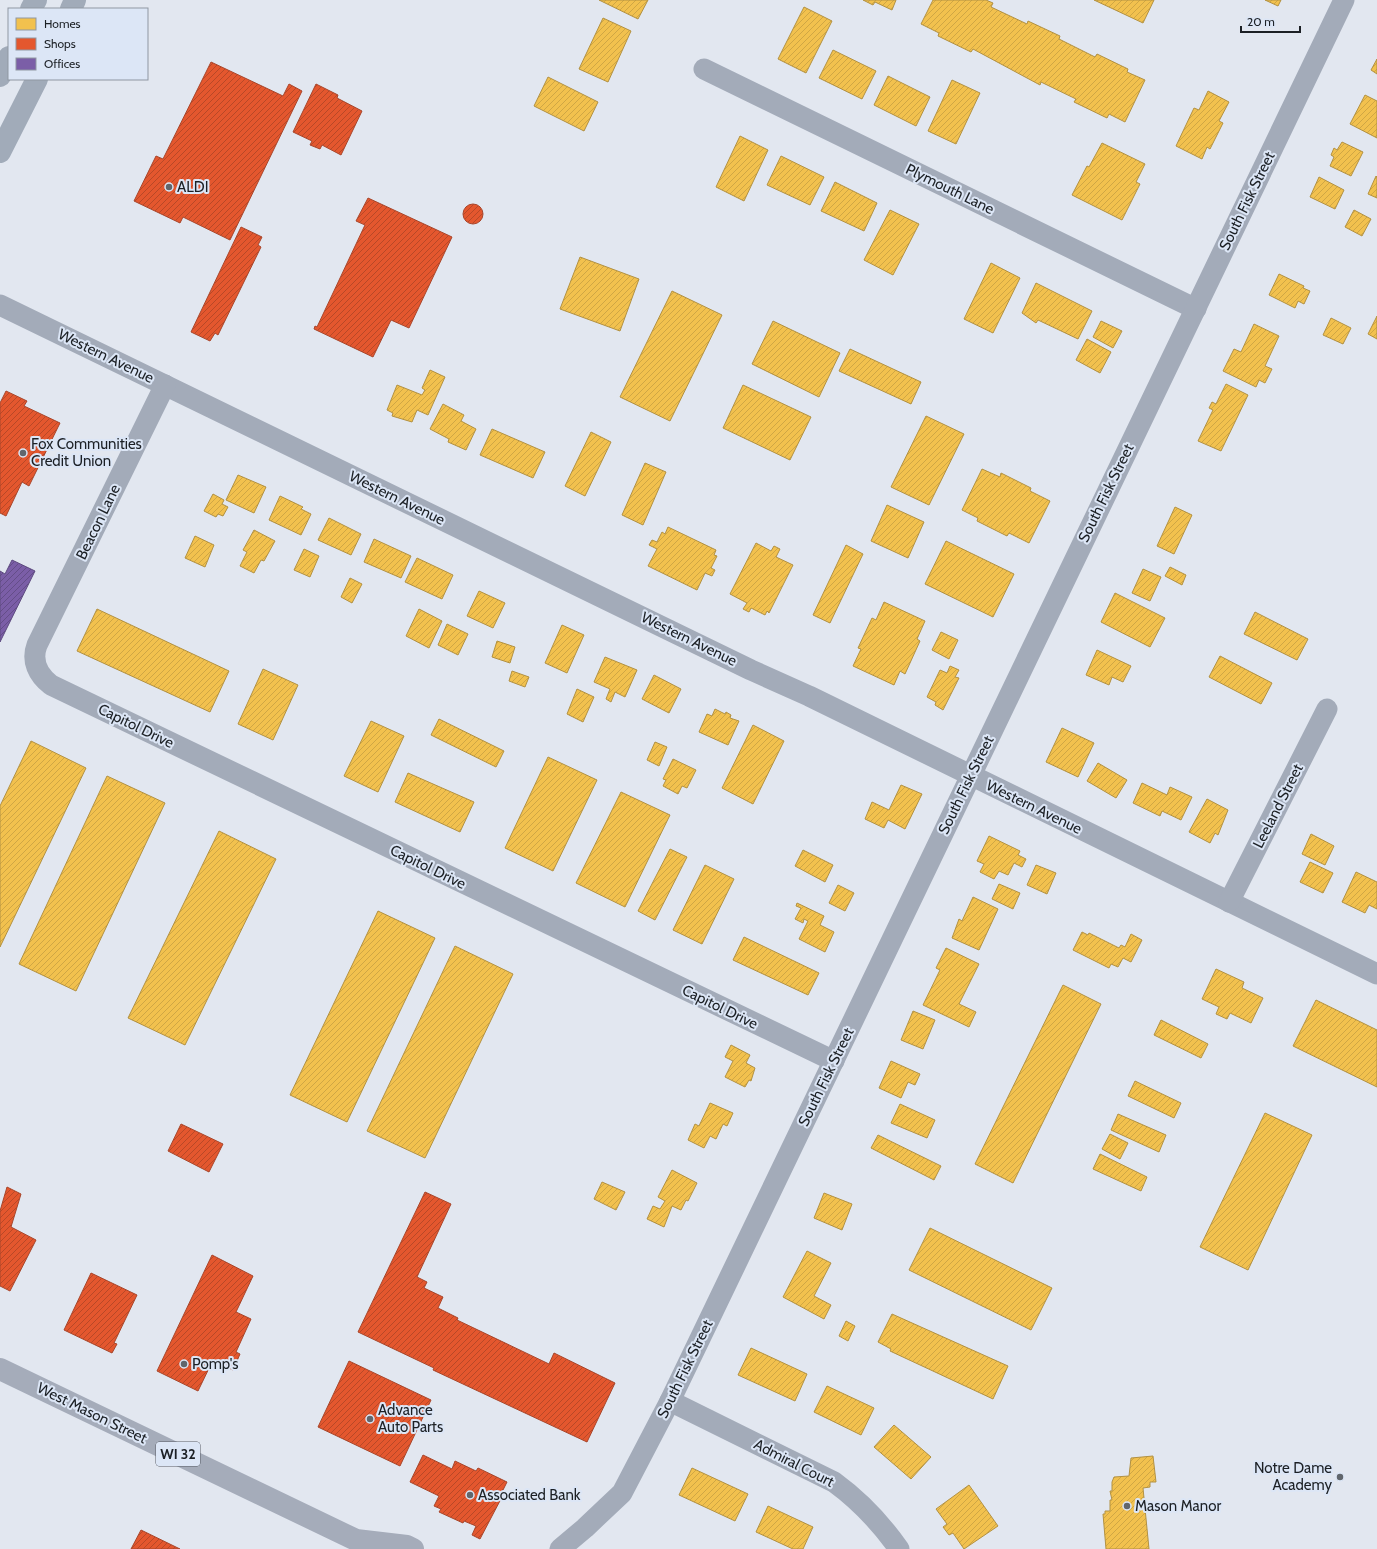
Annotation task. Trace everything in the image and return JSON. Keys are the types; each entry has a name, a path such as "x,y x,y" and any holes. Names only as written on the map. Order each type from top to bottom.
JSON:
{"main road":[{"path":"0,76 8,58"},
{"path":"0,152 36,80"},
{"name":"West Mason Street","path":"0,1369 360,1545 407,1546 413,1549"}],"street":[{"name":"South Fisk Street","path":"560,1549 622,1493 670,1401 1344,0"},
{"name":"Plymouth Lane","path":"704,69 1196,308"},
{"name":"Western Avenue","path":"0,305 737,663 809,696 1377,974"},
{"name":"Beacon Lane","path":"35,659 39,641 165,385"},
{"name":"Capitol Drive","path":"35,659 42,677 51,685 834,1061"},
{"name":"Leeland Street","path":"1229,902 1327,709"},
{"name":"Admiral Court","path":"670,1401 834,1482 858,1500 883,1527 899,1549"}],"building: Homes":[{"path":"599,0 648,0 638,19"},
{"path":"863,0 896,0 892,10 875,2 873,5"},
{"path":"933,0 986,0 993,3 991,7 1027,24 1028,21 1060,36 1059,39 1095,57 1097,54 1128,69 1127,72 1145,80 1125,122 1109,114 1107,118 1074,102 1076,99 1041,82 1040,85 973,49 971,52 938,36 939,33 921,24"},
{"path":"1094,0 1154,0 1143,23"},
{"path":"1265,0 1281,0 1278,6"},
{"path":"804,7 832,21 806,73 778,59"},
{"path":"603,18 631,31 608,82 579,69"},
{"path":"833,50 876,71 862,99 819,78"},
{"path":"1377,59 1377,74 1371,70"},
{"path":"888,76 930,97 916,126 874,105"},
{"path":"548,77 598,102 584,131 534,106"},
{"path":"952,80 980,93 956,144 928,131"},
{"path":"1208,91 1229,102 1219,121 1223,123 1210,149 1207,147 1202,159 1176,146 1194,108 1199,110"},
{"path":"1365,95 1377,101 1377,138 1350,124"},
{"path":"740,136 768,150 744,201 716,187"},
{"path":"1342,142 1363,152 1351,176 1330,166 1334,157 1331,155 1334,148 1337,150"},
{"path":"1102,143 1145,164 1136,182 1140,184 1122,220 1072,195 1087,166 1089,167"},
{"path":"781,156 824,177 810,205 767,185"},
{"path":"1376,176 1377,177 1377,198 1368,194"},
{"path":"1319,177 1344,190 1335,209 1310,197"},
{"path":"835,182 877,203 864,231 821,211"},
{"path":"890,210 919,224 893,275 864,260"},
{"path":"1354,210 1371,219 1362,236 1345,227"},
{"path":"580,257 639,279 620,331 560,309"},
{"path":"991,263 1020,278 993,333 964,319"},
{"path":"1279,274 1304,286 1303,288 1310,291 1304,304 1298,301 1295,308 1269,295"},
{"path":"1036,283 1092,311 1078,339 1038,320 1036,323 1022,313"},
{"path":"672,291 722,315 670,421 620,397"},
{"path":"1377,316 1377,339 1368,334"},
{"path":"1331,318 1351,328 1343,344 1323,335"},
{"path":"773,321 840,353 819,397 752,364"},
{"path":"1101,321 1122,331 1113,348 1093,337"},
{"path":"1254,324 1279,336 1265,366 1272,369 1265,383 1259,380 1256,387 1223,371 1234,349 1241,352"},
{"path":"1087,339 1111,352 1100,373 1076,360"},
{"path":"850,349 921,382 911,404 839,371"},
{"path":"430,370 445,377 428,415 417,410 412,422 392,416 393,413 387,410 397,385 422,395 425,390 422,388"},
{"path":"1226,384 1248,395 1221,451 1198,441 1213,410 1209,408 1212,402 1216,404"},
{"path":"743,385 811,417 790,460 723,428"},
{"path":"443,404 464,415 461,421 476,429 466,450 448,442 449,439 430,429"},
{"path":"926,416 964,434 929,505 891,487"},
{"path":"492,429 545,452 533,478 480,455"},
{"path":"591,432 611,442 585,496 565,486"},
{"path":"645,463 666,472 643,525 622,515"},
{"path":"982,469 1000,477 1001,473 1031,488 1030,491 1050,501 1029,543 1009,533 1007,536 977,521 978,518 962,510"},
{"path":"238,475 266,487 254,513 226,500"},
{"path":"213,494 224,500 222,504 228,507 223,516 218,514 216,517 204,511"},
{"path":"280,496 303,507 301,509 311,514 301,535 269,520"},
{"path":"887,505 924,522 908,558 871,541"},
{"path":"1175,507 1192,515 1174,554 1157,546"},
{"path":"329,518 361,534 351,555 318,540"},
{"path":"668,527 716,550 714,555 717,556 711,568 715,570 712,576 705,573 697,590 648,566 657,549 649,545 652,540 657,542 662,532 665,534"},
{"path":"254,530 275,541 264,561 261,560 254,573 240,566 247,552 243,550"},
{"path":"195,536 214,545 205,567 185,558"},
{"path":"374,539 411,556 401,578 364,562"},
{"path":"946,541 1014,574 993,617 925,584"},
{"path":"756,543 771,551 774,546 780,549 776,557 793,565 769,613 767,611 765,615 751,608 749,612 743,609 747,603 730,594"},
{"path":"846,545 863,554 830,623 813,615"},
{"path":"304,549 319,556 310,577 294,570"},
{"path":"417,558 453,575 442,599 405,582"},
{"path":"1170,567 1186,575 1182,585 1165,576"},
{"path":"1143,569 1161,577 1150,601 1132,593"},
{"path":"350,578 362,584 352,603 341,597"},
{"path":"479,591 505,603 493,628 467,616"},
{"path":"1115,593 1165,618 1150,647 1101,622"},
{"path":"884,602 925,621 917,639 920,641 905,674 900,671 894,685 853,666 861,649 858,648 872,618 876,620"},
{"path":"97,609 229,671 210,712 77,651"},
{"path":"419,609 442,621 429,648 406,636"},
{"path":"1255,612 1308,639 1297,660 1244,634"},
{"path":"447,624 468,634 458,655 438,645"},
{"path":"562,625 584,635 567,673 545,663"},
{"path":"941,632 958,640 949,659 932,650"},
{"path":"497,641 515,647 510,663 492,657"},
{"path":"1097,650 1131,666 1123,682 1112,677 1109,685 1086,675"},
{"path":"1220,656 1272,683 1261,704 1209,677"},
{"path":"605,657 637,670 625,697 615,692 611,702 606,699 610,689 594,682"},
{"path":"950,666 959,670 955,677 959,678 943,710 935,705 936,702 927,697 940,670 947,673"},
{"path":"263,669 298,685 273,740 238,724"},
{"path":"512,671 529,677 525,687 509,681"},
{"path":"654,675 681,689 669,713 642,699"},
{"path":"577,689 594,697 583,722 567,714"},
{"path":"715,709 725,714 726,712 731,715 730,718 739,721 728,745 699,732 707,714 712,716"},
{"path":"439,719 504,751 496,767 431,735"},
{"path":"371,721 404,736 378,792 344,776"},
{"path":"753,725 784,741 753,804 722,788"},
{"path":"1062,728 1094,743 1078,777 1046,762"},
{"path":"31,741 86,768 0,947 0,806"},
{"path":"655,742 667,747 659,766 647,760"},
{"path":"548,757 597,780 553,871 505,848"},
{"path":"673,759 696,770 687,788 682,786 678,794 663,786 666,780 663,779"},
{"path":"1098,763 1127,780 1116,798 1087,781"},
{"path":"408,773 474,802 460,832 395,802"},
{"path":"107,776 165,803 76,991 19,964"},
{"path":"1142,783 1167,795 1170,787 1192,797 1181,820 1162,811 1160,816 1133,803"},
{"path":"901,785 922,794 905,829 888,820 884,828 865,819 872,802 889,810"},
{"path":"621,792 670,815 625,907 576,883"},
{"path":"1207,799 1228,810 1218,835 1215,833 1210,843 1189,832"},
{"path":"219,831 276,859 185,1045 128,1018"},
{"path":"1311,834 1334,846 1325,865 1302,854"},
{"path":"989,836 1020,851 1018,855 1026,859 1022,867 1014,863 1008,875 999,871 994,879 980,872 984,864 977,861"},
{"path":"670,849 687,857 655,920 638,911"},
{"path":"803,850 833,865 825,882 795,866"},
{"path":"1310,862 1333,873 1323,893 1300,882"},
{"path":"705,865 734,879 702,944 673,930"},
{"path":"1036,865 1056,873 1047,894 1027,885"},
{"path":"1356,872 1377,882 1377,909 1369,905 1365,913 1342,902"},
{"path":"999,884 1020,893 1013,909 992,899"},
{"path":"838,885 854,893 845,911 829,903"},
{"path":"973,897 998,909 979,950 952,938 959,919 962,921"},
{"path":"797,903 824,916 820,925 834,932 825,952 799,939 808,921 804,919 803,923 795,919 801,908 796,906"},
{"path":"378,911 435,938 347,1122 290,1095"},
{"path":"1082,932 1088,935 1089,933 1119,948 1121,945 1125,947 1131,934 1142,940 1131,962 1123,958 1118,967 1111,964 1109,968 1073,950"},
{"path":"744,937 819,973 808,995 733,960"},
{"path":"455,946 513,974 425,1158 367,1131"},
{"path":"946,948 979,964 959,1004 976,1012 969,1027 923,1005 940,970 936,968"},
{"path":"1216,969 1244,982 1242,988 1263,998 1251,1023 1230,1013 1227,1019 1216,1014 1219,1007 1202,999"},
{"path":"1063,985 1101,1004 1013,1183 975,1164"},
{"path":"1316,1000 1377,1030 1377,1087 1293,1046"},
{"path":"913,1011 935,1020 923,1049 901,1040"},
{"path":"1161,1020 1208,1044 1201,1058 1154,1035"},
{"path":"731,1045 750,1055 746,1063 755,1068 751,1081 749,1080 745,1087 725,1077 733,1061 725,1057"},
{"path":"891,1061 920,1074 915,1085 908,1082 901,1098 879,1088"},
{"path":"1135,1081 1181,1103 1174,1118 1128,1096"},
{"path":"710,1103 733,1113 727,1126 723,1124 716,1139 710,1136 704,1148 688,1140 695,1124 699,1126"},
{"path":"900,1104 935,1120 927,1138 891,1123"},
{"path":"1265,1113 1312,1135 1248,1270 1200,1247"},
{"path":"1118,1114 1166,1135 1159,1152 1111,1130"},
{"path":"1110,1134 1128,1143 1120,1159 1102,1149"},
{"path":"878,1135 941,1166 934,1180 871,1148"},
{"path":"1100,1154 1147,1177 1141,1191 1093,1169"},
{"path":"672,1170 697,1183 688,1201 686,1200 681,1210 672,1206 664,1227 647,1219 653,1206 660,1209 665,1201 658,1197"},
{"path":"602,1182 625,1192 616,1210 594,1199"},
{"path":"824,1193 852,1204 842,1230 814,1218"},
{"path":"930,1228 1052,1288 1031,1330 909,1270"},
{"path":"807,1251 831,1263 814,1296 831,1305 824,1319 783,1297"},
{"path":"892,1314 1008,1366 993,1399 890,1351 891,1349 878,1342"},
{"path":"846,1321 855,1326 848,1341 839,1336"},
{"path":"751,1348 807,1374 795,1401 738,1375"},
{"path":"827,1386 874,1408 861,1435 814,1412"},
{"path":"894,1425 931,1457 911,1479 874,1447"},
{"name":"Mason Manor","path":"1153,1456 1156,1482 1150,1482 1150,1487 1143,1488 1149,1549 1106,1549 1103,1514 1105,1514 1105,1511 1110,1511 1110,1500 1112,1500 1110,1491 1112,1491 1112,1482 1114,1477 1129,1476 1131,1458"},
{"path":"692,1468 748,1494 735,1521 679,1495"},
{"path":"969,1485 998,1526 964,1549 953,1533 949,1535 943,1527 947,1524 936,1509"},
{"path":"768,1506 813,1527 803,1549 793,1549 756,1532"}],"building: Shops":[{"path":"211,62 283,96 289,84 302,91 230,240 183,217 180,223 134,201 156,156 163,159"},
{"path":"316,84 338,95 337,98 362,111 341,155 322,145 320,149 310,145 312,141 293,132"},
{"path":"368,198 452,237 409,328 391,320 373,357 314,329 315,326 317,327 365,225 356,221"},
{"path":"473,204 480,207 483,214 480,221 473,224 466,221 463,214 466,207"},
{"path":"241,227 262,237 258,245 261,247 218,335 215,333 210,341 191,332"},
{"name":"Fox Communities Credit Union","path":"6,391 27,401 24,406 60,423 29,486 22,482 6,516 0,513 0,403"},
{"path":"181,1124 223,1144 209,1172 168,1151"},
{"path":"7,1187 21,1194 11,1227 36,1240 10,1291 0,1286 0,1211"},
{"path":"425,1192 451,1204 417,1277 427,1282 424,1288 443,1297 438,1308 458,1318 457,1320 549,1364 554,1353 615,1383 587,1442 433,1370 434,1368 358,1332"},
{"path":"212,1255 253,1276 236,1312 251,1319 236,1352 240,1354 233,1370 213,1360 198,1391 157,1371"},
{"path":"91,1273 137,1295 114,1343 117,1344 112,1353 64,1330"},
{"path":"349,1361 431,1400 400,1466 318,1427"},
{"path":"423,1455 452,1469 455,1461 476,1471 478,1468 507,1482 501,1494 503,1495 480,1539 472,1535 476,1526 464,1521 463,1523 439,1512 441,1509 434,1506 439,1496 410,1482"},
{"path":"141,1530 180,1549 131,1549"}],"building: Offices":[{"path":"12,560 35,571 0,642 0,571 5,574"}],"place":[{"name":"ALDI","path":"169,187"},
{"name":"Fox Communities Credit Union","path":"23,453"},
{"name":"Pomp's","path":"184,1364"},
{"name":"Advance Auto Parts","path":"370,1419"},
{"name":"Notre Dame Academy","path":"1340,1477"},
{"name":"Associated Bank","path":"470,1495"},
{"name":"Mason Manor","path":"1127,1506"}]}
